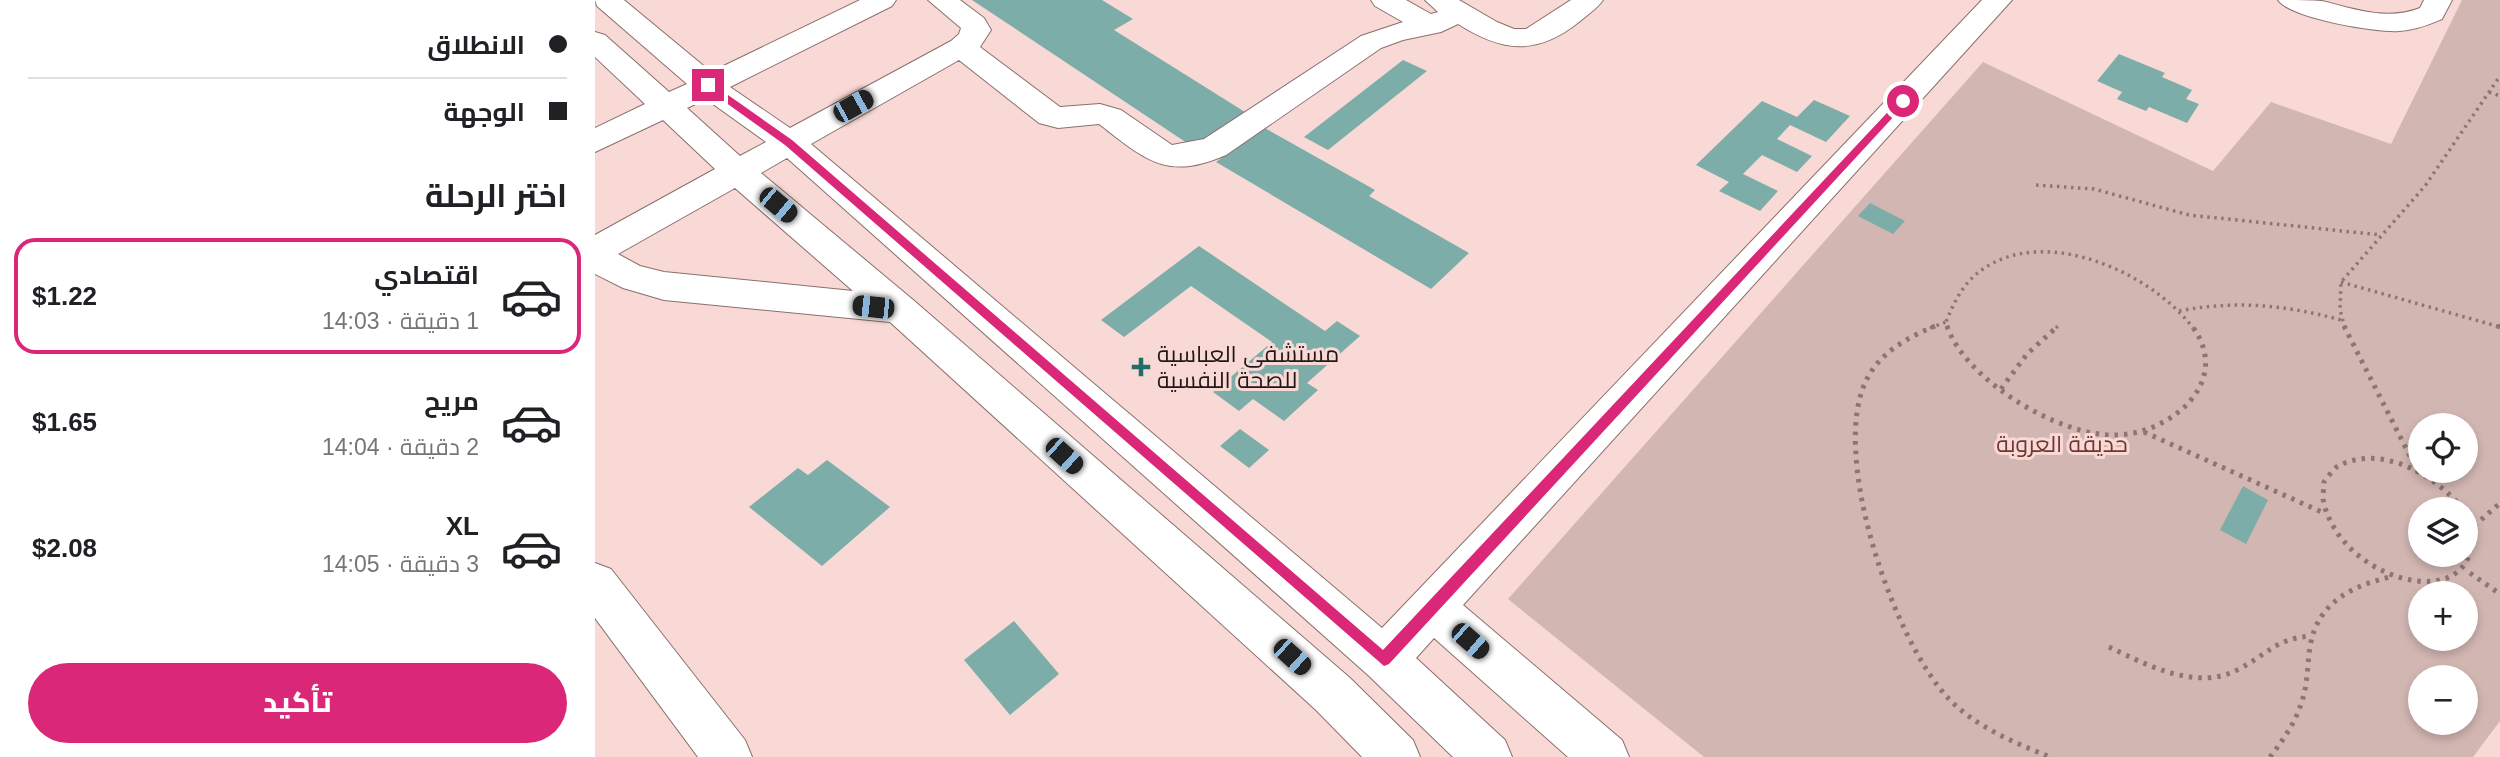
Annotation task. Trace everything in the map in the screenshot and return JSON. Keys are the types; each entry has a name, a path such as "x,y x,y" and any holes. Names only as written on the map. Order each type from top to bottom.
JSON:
{"lane":[{"path":"595,141 882,0"},
{"path":"899,309 664,286 633,279 611,269 595,253 961,47 971,39 976,30 974,24 942,0"},
{"path":"1384,0 1443,13 1503,35 1523,39 1541,34 1589,0"},
{"path":"1384,659 1998,0"},
{"path":"2292,0 2345,15 2407,23 2432,13 2438,0"},
{"path":"624,5 708,85 788,142 1384,659 1488,757"},
{"path":"961,47 1050,116 1058,118 1100,114 1110,117 1153,149 1168,156 1184,156 1215,147 1371,42 1443,13"},
{"path":"595,41 737,171 899,309 1333,694 1396,757"},
{"path":"595,583 728,757"},
{"path":"1432,607 1605,757"}],"path":[{"path":"2408,452 2341,320 2341,282 2425,186 2500,76"},
{"path":"2489,92 2500,96"},
{"path":"2036,185 2094,189 2189,215 2381,235"},
{"path":"2042,252 2071,254 2101,262 2151,289 2179,311 2202,342 2206,355 2204,381 2198,393 2162,423 2124,437 2100,436 2053,421 2001,389 1961,356 1954,346 1946,322 1960,291 1991,263 2014,255 2042,252"},
{"path":"2341,282 2500,327"},
{"path":"2179,311 2207,304 2260,303 2307,310 2341,320"},
{"path":"1946,322 1918,332 1894,346 1875,366 1862,389 1853,438 1861,499 1884,575 1910,636 1947,697 1966,714 2014,742 2050,757"},
{"path":"2001,389 2027,354 2059,325"},
{"path":"2143,431 2326,514"},
{"path":"2408,468 2371,459 2351,461 2335,468 2326,480 2323,496 2326,514 2352,550 2395,576 2413,581"},
{"path":"2435,483 2451,497"},
{"path":"2478,522 2500,503"},
{"path":"2461,578 2470,573 2473,567"},
{"path":"2470,573 2500,594"},
{"path":"2270,757 2297,717 2305,692 2312,636 2320,618 2342,593 2366,582 2395,576"},
{"path":"2109,647 2163,671 2208,677 2240,669 2281,639 2312,636"}],"green space":[{"name":"حديقة العروبة","path":"2462,0 2500,0 2500,721 2473,757 1704,757 1508,599 1983,62 2213,171 2271,102 2391,144"}],"building":[{"path":"972,0 1102,0 1133,19 1114,30 1245,112 1193,147"},
{"path":"2119,54 2165,73 2162,77 2192,90 2186,99 2199,104 2187,123 2149,107 2146,111 2117,99 2122,92 2097,81"},
{"path":"1403,60 1427,71 1328,150 1304,137"},
{"path":"1814,100 1850,116 1826,142 1790,125 1777,139 1812,156 1797,172 1762,155 1743,174 1778,191 1760,211 1719,191 1729,182 1696,165 1762,101 1797,117"},
{"path":"1263,127 1375,190 1369,196 1469,253 1431,289 1216,162"},
{"path":"1870,203 1905,221 1893,234 1858,216"},
{"path":"1199,246 1325,331 1337,321 1360,336 1307,383 1318,390 1284,421 1253,399 1239,411 1213,392 1272,342 1191,286 1124,337 1101,320"},
{"path":"1240,429 1269,450 1249,468 1220,446"},
{"path":"827,460 890,507 822,566 749,507 798,468 808,475"},
{"path":"2243,486 2268,500 2246,544 2220,530"},
{"path":"1014,621 1059,674 1010,715 964,660"}],"place":[{"name":"مستشفى العباسية للصحة النفسية","path":"1141,367"}],"route":[{"path":"708,85 788,142 1384,659 1903,101"}]}
